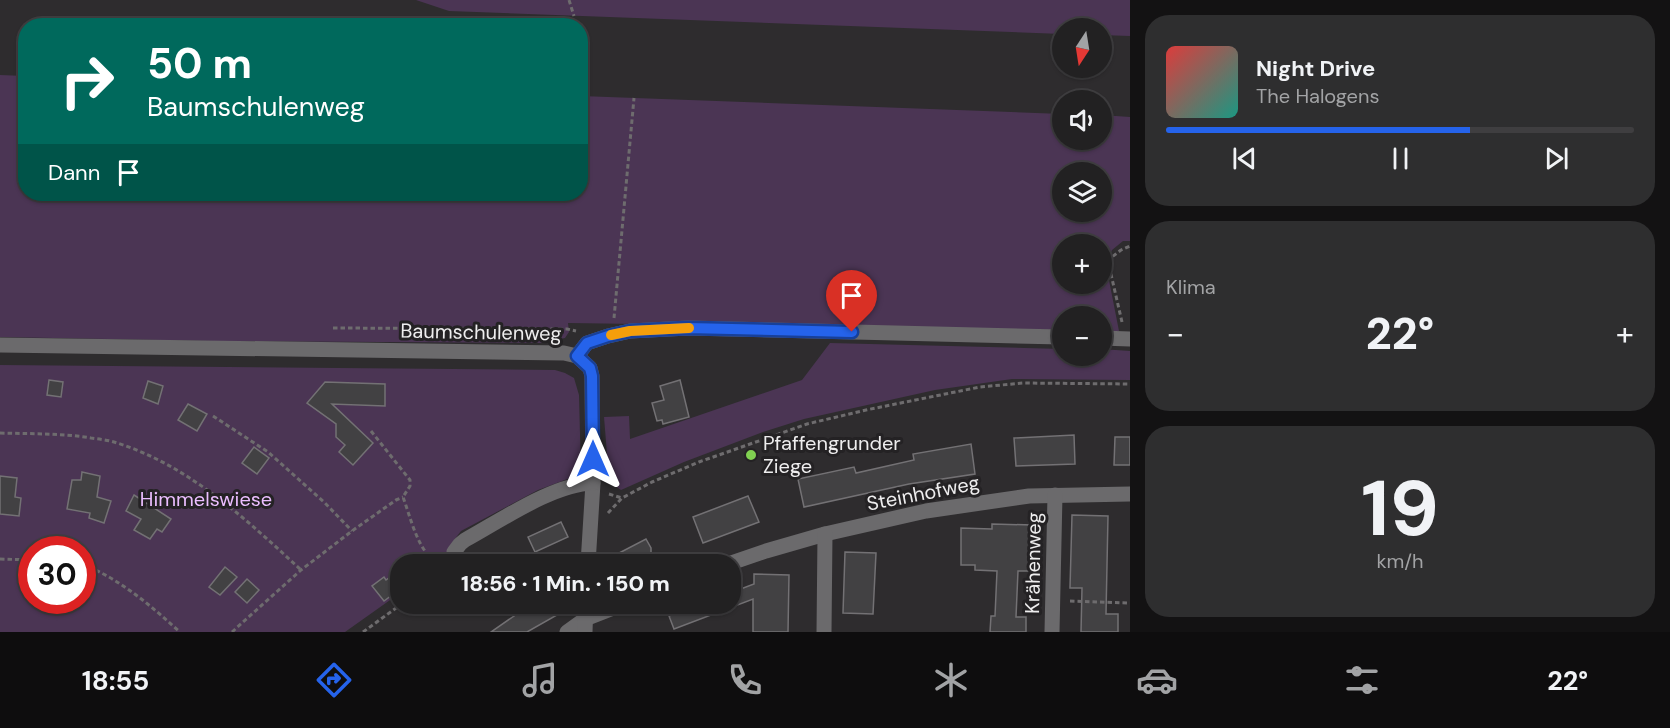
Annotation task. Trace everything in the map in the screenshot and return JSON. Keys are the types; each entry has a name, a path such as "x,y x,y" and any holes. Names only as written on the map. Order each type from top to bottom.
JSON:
{"street":[{"name":"Baumschulenweg","path":"0,345 564,353 577,356 587,343 612,334 688,328 1052,337"},
{"path":"1112,338 1128,339"},
{"path":"577,356 590,368 592,376 593,483 589,554"},
{"path":"454,552 465,540 540,499 568,487 593,483"},
{"name":"Steinhofweg","path":"741,560 825,534 926,511 1029,496 1130,494"},
{"name":"Krähenweg","path":"1052,632 1055,495"},
{"path":"824,632 825,534"},
{"path":"567,632 606,614"}],"path":[{"path":"569,0 574,16"},
{"path":"612,334 634,98"},
{"path":"1128,339 1110,270 1112,256 1130,246"},
{"path":"333,328 567,329 577,331"},
{"path":"622,498 699,462 807,424 866,410 980,387 1023,383 1130,384"},
{"path":"213,416 268,452 325,503 352,531"},
{"path":"232,632 301,570 352,531 396,500 404,497 410,486 410,480 370,431"},
{"path":"0,433 70,435 113,441 150,456 182,473 215,496 260,531 301,570"},
{"path":"404,497 424,551 430,557 454,552"},
{"path":"0,559 18,560"},
{"path":"96,570 111,577 143,599 180,632"},
{"path":"1053,601 1130,603"},
{"path":"363,632 390,612"}],"green space":[{"path":"416,0 1130,0 1130,36 1112,35 1112,18 1052,18 1052,34 449,11"},
{"path":"0,75 18,76 18,201 588,201 588,96 1052,114 1052,150 1112,150 1112,116 1130,117 1130,241 1123,241 1112,250 1112,234 1052,234 1052,294 1112,294 1119,331 1112,331 1112,306 1052,306 1052,330 568,323 569,332 565,338 540,343 0,337"},
{"path":"830,343 1052,349 1052,366 1112,366 1112,350 1130,351 1130,380 1012,379 935,390 804,419 763,432 684,462 621,490 605,479 607,454 604,417 629,416 630,439 802,380"},
{"name":"Himmelswiese","path":"0,365 555,370 574,378 579,395 581,474 538,490 461,531 448,554 390,554 390,600 345,632 0,632"}],"building":[{"path":"49,380 63,382 61,397 47,395"},
{"path":"680,380 689,417 663,424 662,420 657,421 652,403 664,400 660,386"},
{"path":"148,381 163,386 158,404 143,398"},
{"path":"325,382 385,384 385,406 332,404 373,443 353,465 339,452 345,445 336,437 336,424 307,403"},
{"path":"188,404 207,414 197,431 178,420"},
{"path":"1074,435 1075,464 1016,466 1014,438"},
{"path":"1115,437 1130,437 1130,465 1114,465"},
{"path":"971,444 975,474 909,484 804,507 798,479 854,467 856,473 914,460 913,454"},
{"path":"254,447 269,458 257,474 242,463"},
{"path":"82,472 100,476 97,497 111,501 104,523 89,518 90,513 67,509 72,480 81,480"},
{"path":"0,476 17,478 15,497 21,498 19,516 0,514"},
{"path":"134,495 171,519 162,532 157,529 150,539 134,530 141,519 126,511"},
{"path":"748,496 759,522 703,543 693,517"},
{"path":"1072,515 1108,516 1106,614 1118,614 1118,632 1081,632 1082,588 1070,588"},
{"path":"561,522 568,537 535,552 528,537"},
{"path":"992,524 1032,525 1032,571 1018,571 1016,617 1026,617 1026,632 990,632 991,616 995,616 997,571 975,570 975,565 961,565 961,528 992,529"},
{"path":"646,539 651,548 651,554 617,554"},
{"path":"845,552 876,553 873,614 843,613"},
{"path":"225,567 237,577 220,595 209,587"},
{"path":"754,574 789,575 788,632 753,632 753,599 741,604 741,589 754,584"},
{"path":"384,577 386,580 390,577 390,596 384,601 372,586"},
{"path":"247,579 259,590 247,603 235,592"},
{"path":"512,614 557,615 527,632 491,632 514,616"},
{"path":"674,614 714,614 674,629 669,616"}],"slow traffic":[{"path":"611,335 630,331 689,328"}],"place":[{"name":"Pfaffengrunder Ziege","path":"751,455"}],"route":[{"path":"593,459 592,376 590,368 577,356 587,343 630,331 688,328 852,332"}]}
